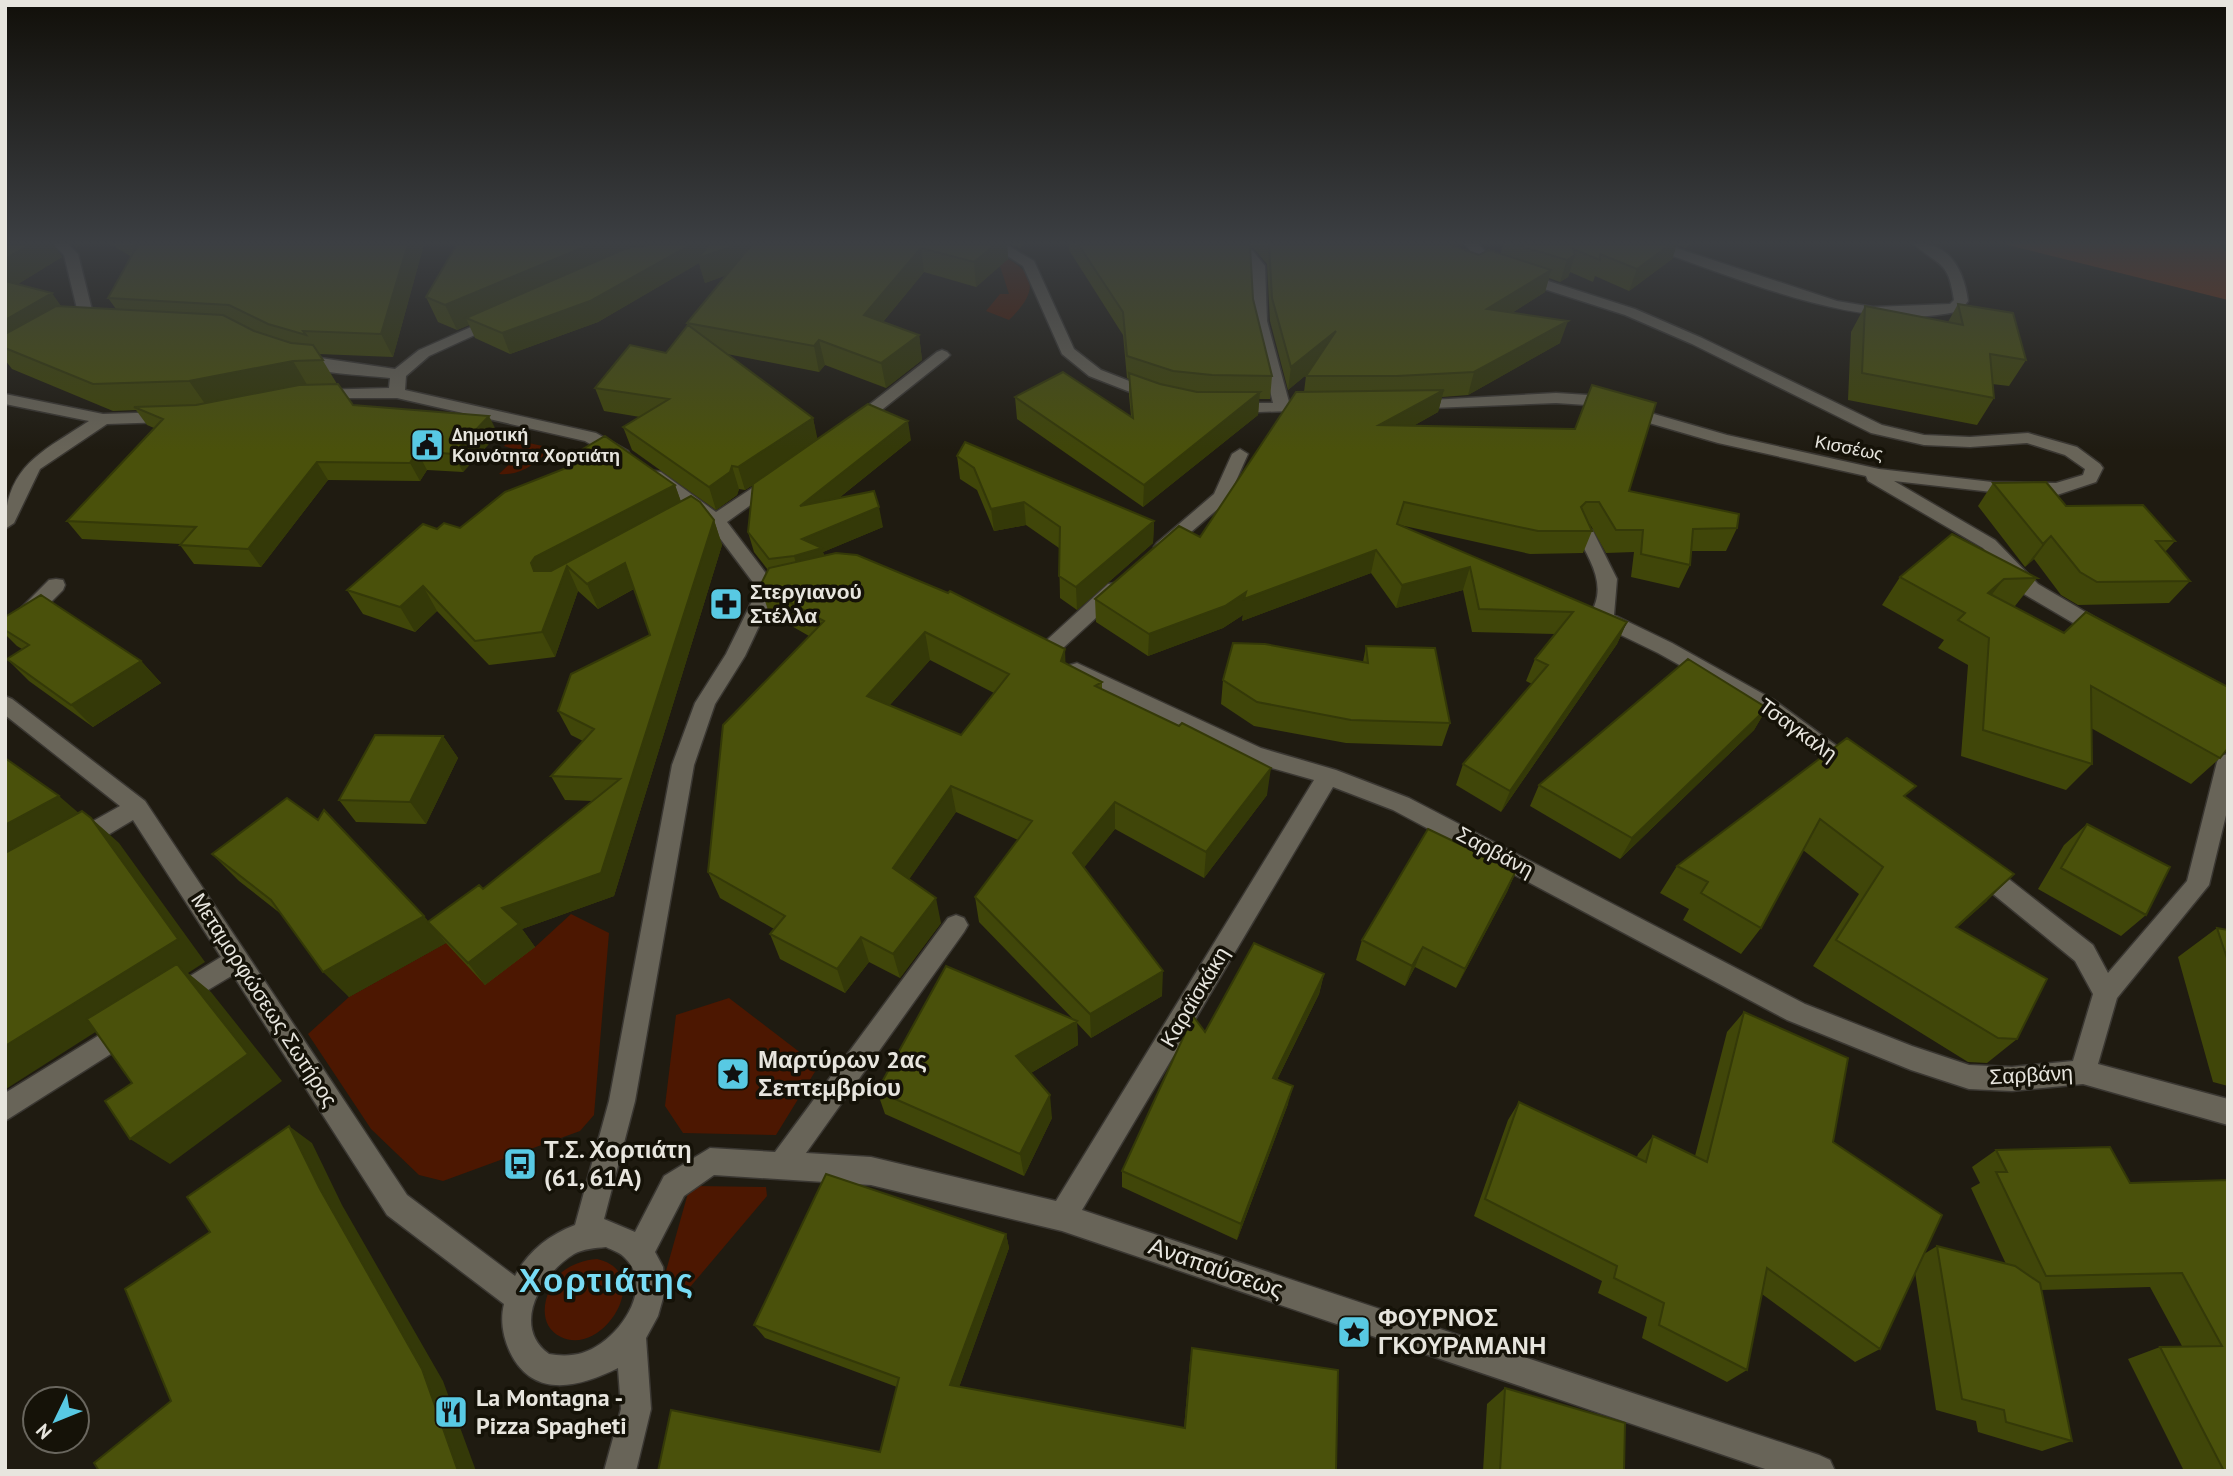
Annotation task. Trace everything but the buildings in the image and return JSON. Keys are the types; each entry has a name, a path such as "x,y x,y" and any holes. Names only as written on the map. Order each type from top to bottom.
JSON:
{"street":[{"path":"52,337 74,325 86,313"},
{"path":"1051,313 1068,351 1081,364 1121,385 1171,402"},
{"path":"1260,313 1282,407"},
{"name":"Κισσέως","path":"1392,407 1556,398 1588,400 1724,439 1861,470 1992,487 2057,489 2090,478 2094,468 2071,451 2028,438 1970,442 1924,439 1877,429 1697,341 1632,313"},
{"path":"297,398 340,394 398,383 424,353 505,316"},
{"path":"74,325 102,327"},
{"path":"838,437 942,355"},
{"path":"288,356 398,383 590,437 628,458 709,515 779,587 705,703 682,765 622,1101 586,1234"},
{"path":"5,399 103,419 183,417"},
{"path":"1209,408 1323,407"},
{"path":"5,523 33,467 103,419"},
{"path":"1153,556 1221,497 1240,454"},
{"path":"680,522 709,515 794,468"},
{"path":"1861,470 1989,544 2031,589 2121,641"},
{"path":"1584,531 1608,579 1604,617"},
{"path":"1044,653 1127,578"},
{"path":"5,628 25,616 56,585"},
{"name":"Τσαγκαλη","path":"1582,610 1604,617 1767,705 1864,778"},
{"name":"Σαρβάνη","path":"1021,640 1144,705 1255,755 1328,776 1423,815 1796,1012 1911,1058 1969,1077 2012,1079 2083,1072 2228,1112"},
{"name":"Μεταμορφώσεως Σωτήρος","path":"5,704 137,807 397,1205 520,1298"},
{"path":"2083,1072 2106,993 2197,885 2228,762"},
{"name":"Καραϊσκάκη","path":"1062,1217 1328,776"},
{"path":"53,855 137,807"},
{"path":"1959,852 2084,953 2106,993"},
{"path":"780,1167 956,925"},
{"path":"5,1108 237,959"},
{"name":"Αναπαύσεως","path":"641,1251 674,1186 710,1161 871,1171 1062,1217 1819,1471"},
{"path":"608,1233 627,1238 641,1251 650,1269 651,1291 645,1314 631,1336 612,1355 589,1368 567,1372 546,1369 530,1358 519,1342 516,1321 520,1298 530,1276 545,1258 564,1244 586,1234 608,1233"},
{"path":"620,1471 636,1409 631,1336"}],"shaded area":[{"path":"991,313 1016,313 1009,320"},
{"path":"510,439 552,448 522,471 499,474 522,452 504,446"},
{"path":"571,914 609,933 594,1115 580,1131 443,1181 419,1175 371,1129 308,1034 349,997 446,943 535,947"},
{"path":"729,998 806,1057 824,1057 776,1135 683,1133 665,1106 676,1015"},
{"path":"696,1186 766,1187 767,1196 685,1293 664,1278 688,1193"},
{"path":"597,1259 614,1267 622,1280 623,1295 617,1311 593,1336 577,1340 561,1337 547,1324 545,1315 551,1287 562,1272 570,1267"}],"place":[{"name":"Δημοτική Κοινότητα Χορτιάτη","path":"427,445"},
{"name":"Στεργιανού Στέλλα","path":"726,604"},
{"name":"Μαρτύρων 2ας Σεπτεμβρίου","path":"733,1074"},
{"name":"Τ.Σ. Χορτιάτη (61, 61Α)","path":"520,1164"},
{"name":"ΦΟΥΡΝΟΣ ΓΚΟΥΡΑΜΑΝΗ","path":"1354,1332"},
{"name":"La Montagna - Pizza Spagheti","path":"451,1412"}],"district":[{"name":"Χορτιάτης","path":"607,1280"}]}
